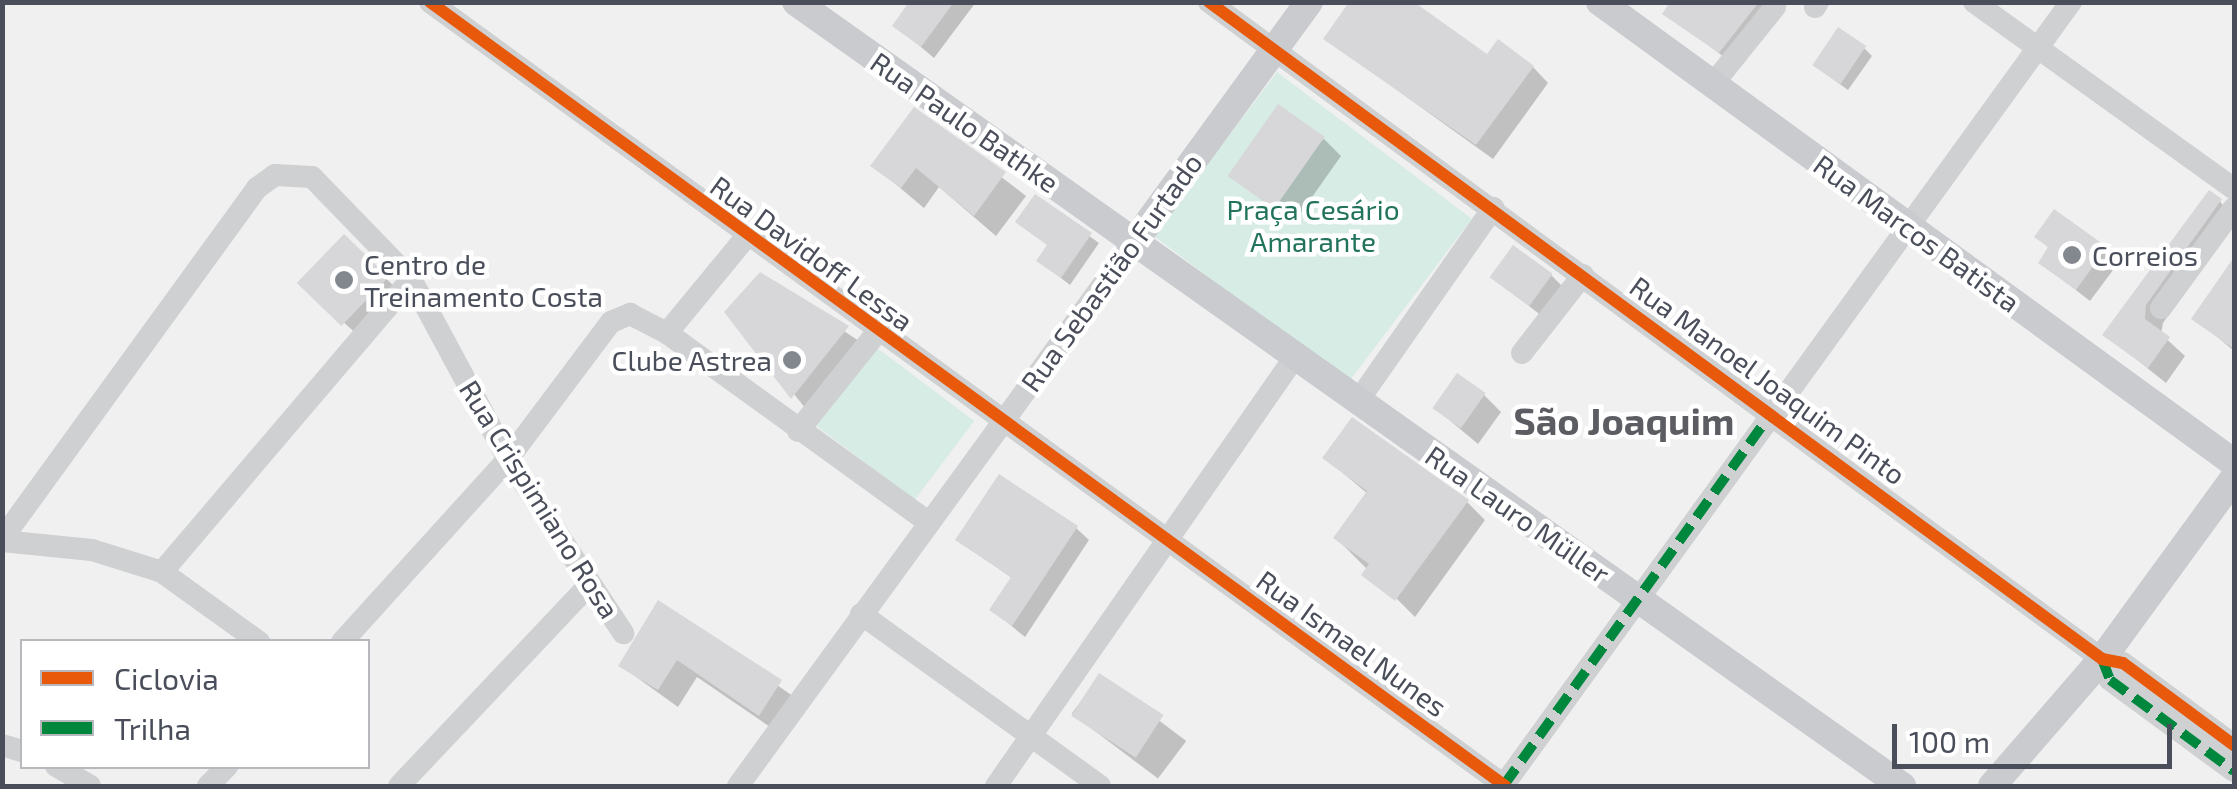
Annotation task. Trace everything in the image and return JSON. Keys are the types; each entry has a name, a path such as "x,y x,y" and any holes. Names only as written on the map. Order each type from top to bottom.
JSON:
{"main road":[{"name":"Rua Paulo Bathke","path":"796,2 1134,242"},
{"name":"Rua Sebastião Furtado","path":"1134,242 1309,2"},
{"name":"Rua Marcos Batista","path":"1600,2 2234,462"},
{"name":"Rua Lauro Müller","path":"1134,242 1902,786"},
{"path":"1992,786 2102,659 2234,478"}],"street":[{"name":"Rua Davidoff Lessa","path":"430,2 1001,422 1168,539"},
{"name":"Rua Manoel Joaquim Pinto","path":"1209,2 1584,274 2102,659 2124,663 2234,745"},
{"path":"1974,2 2234,189"},
{"path":"1504,786 1635,597 2070,2"},
{"path":"1713,84 1775,8"},
{"name":"Rua Crispimiano Rosa","path":"2,540 258,188 275,175 312,176 411,278 508,459 623,633"},
{"path":"1358,401 1494,208"},
{"path":"2161,308 2234,208"},
{"path":"667,333 747,236"},
{"name":"Rua Sebastião Furtado","path":"738,786 927,521 1134,242"},
{"path":"1522,353 1584,274"},
{"path":"162,572 411,278"},
{"path":"345,639 508,459 611,322 630,314 667,333 927,521"},
{"path":"798,431 878,332"},
{"path":"996,786 1294,358"},
{"name":"Rua Ismael Nunes","path":"1168,539 1504,786"},
{"path":"2,540 92,550 162,572 255,639"},
{"path":"399,786 590,585"},
{"path":"861,614 1100,786"},
{"name":"Rua Manoel Joaquim Pinto","path":"2102,659 2110,680 2234,770"},
{"path":"61,769 90,786"}],"green space":[{"name":"Praça Cesário Amarante","path":"1277,72 1472,219 1348,383 1154,236"},
{"path":"876,347 974,421 915,500 816,426"}],"building":[{"path":"909,2 954,2 921,47 892,26"},
{"path":"1349,2 1414,2 1487,54 1498,39 1534,66 1476,145 1323,39"},
{"path":"1670,2 1759,2 1719,53 1662,14"},
{"path":"1838,27 1866,46 1840,84 1812,65"},
{"path":"1278,104 1325,137 1274,209 1228,176"},
{"path":"914,107 1006,172 974,216 916,168 901,188 870,166"},
{"path":"2209,190 2222,199 2146,305 2145,319 2170,337 2148,368 2102,335"},
{"path":"1035,194 1092,233 1061,278 1036,261 1047,245 1015,222"},
{"name":"Correios","path":"2054,209 2107,247 2076,290 2038,263 2048,247 2034,237"},
{"name":"Centro de Treinamento Costa","path":"344,234 389,277 341,326 297,283"},
{"path":"1513,245 1553,274 1529,306 1489,277"},
{"path":"2234,257 2234,349 2191,319"},
{"name":"Clube Astrea","path":"760,272 849,326 791,399 724,312"},
{"path":"1457,373 1486,393 1461,428 1432,408"},
{"path":"1352,417 1469,500 1395,601 1361,575 1369,564 1333,538 1367,491 1322,458"},
{"path":"999,474 1078,526 1012,626 989,610 1011,577 955,540"},
{"path":"658,600 782,680 759,716 677,660 658,690 618,666"},
{"path":"1099,673 1164,715 1136,758 1071,716"}],"marked path":[{"path":"1504,785 1771,413"},
{"path":"2102,659 2110,680 2234,771"}],"cycle path":[{"path":"430,2 1505,786"},
{"path":"1209,2 2102,659 2123,663 2234,745"}],"place":[{"name":"Correios","path":"2072,255"},
{"name":"Centro de Treinamento Costa","path":"344,280"},
{"name":"Clube Astrea","path":"792,360"}],"district":[{"name":"São Joaquim","path":"1624,421"}]}
